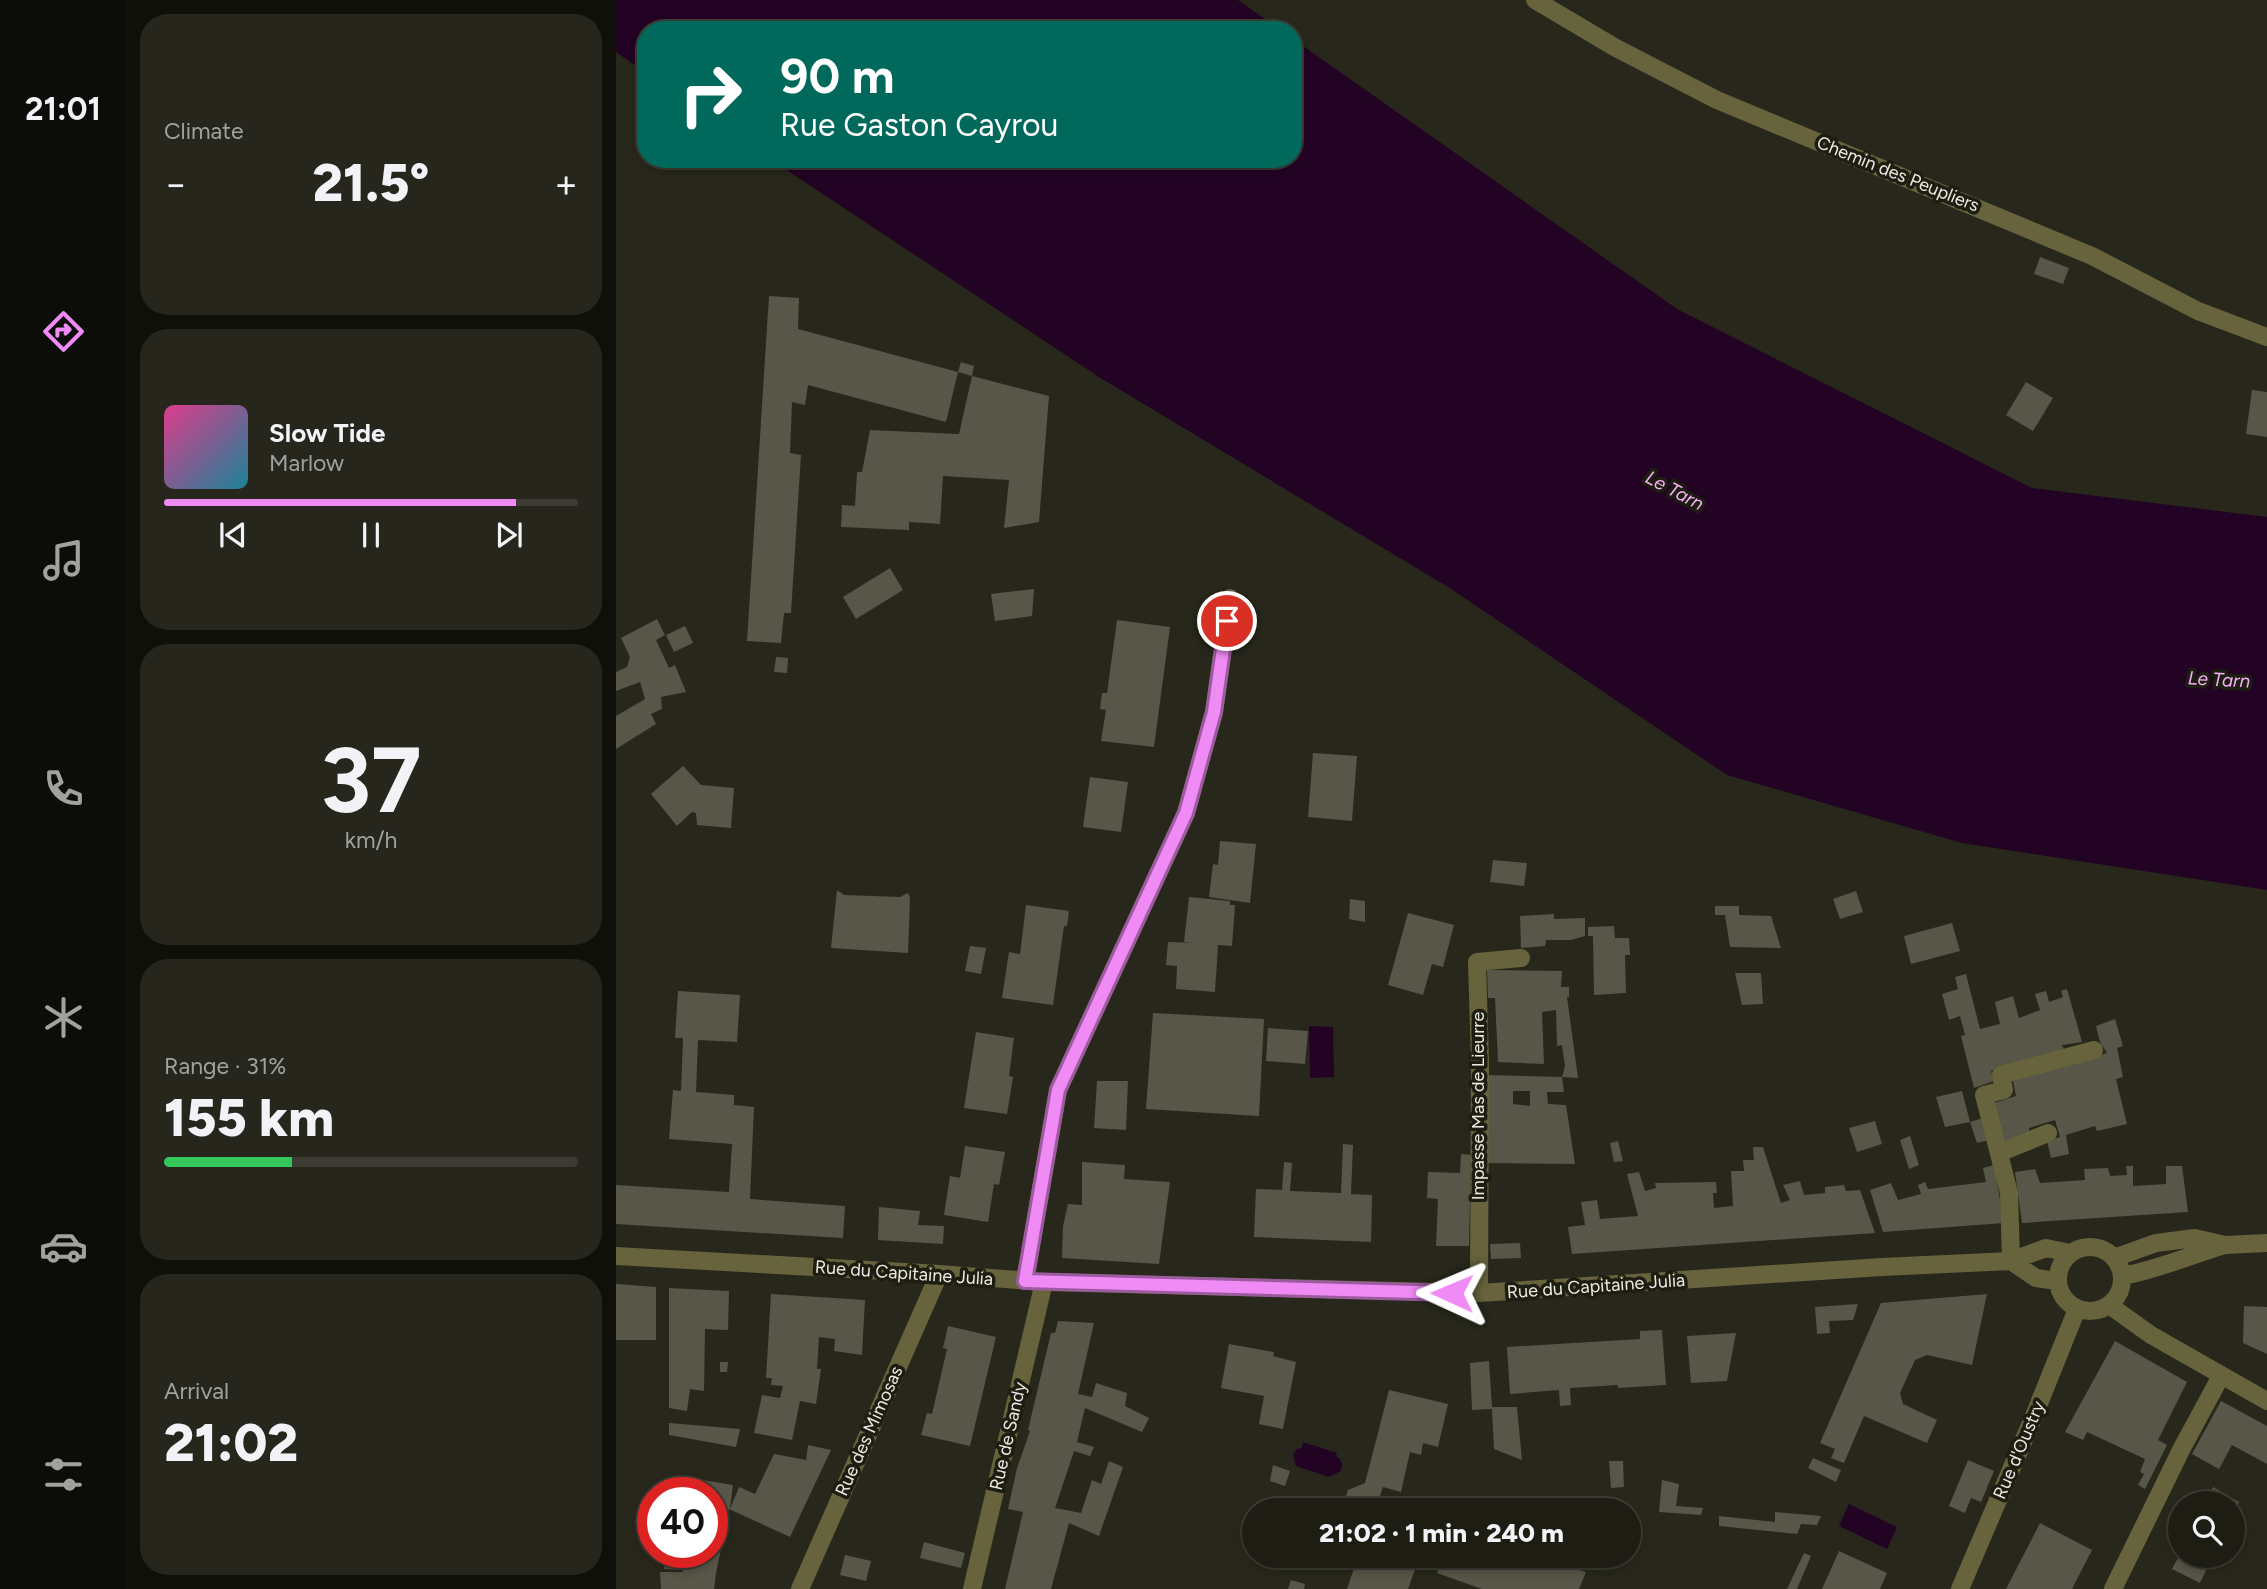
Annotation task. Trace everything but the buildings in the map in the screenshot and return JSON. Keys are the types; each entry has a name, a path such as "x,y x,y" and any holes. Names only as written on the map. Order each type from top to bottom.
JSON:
{"street":[{"name":"Chemin des Peupliers","path":"1535,0 1616,48 1717,100 2092,256 2198,311 2267,337"},
{"path":"1025,1281 1058,1090 1186,813 1214,712 1230,598"},
{"name":"Impasse Mas de Lieurre","path":"1479,1293 1477,962 1521,958"},
{"path":"2057,1281 2036,1278 2011,1261 2009,1193 1984,1095 2004,1090 2001,1076 2095,1050"},
{"path":"1999,1153 2048,1133"},
{"path":"2070,1253 2063,1261 2057,1281 2063,1298 2077,1309 2094,1312 2109,1306 2117,1297 2122,1276 2120,1266 2114,1258 2156,1243 2195,1238 2225,1245"},
{"path":"2122,1276 2146,1272 2225,1245 2267,1243"},
{"name":"Rue du Capitaine Julia","path":"616,1256 1044,1282 1479,1293 2011,1261 2046,1248 2070,1253 2098,1247 2114,1258"},
{"name":"Rue des Mimosas","path":"800,1589 939,1274"},
{"name":"Rue de Sandy","path":"972,1589 1044,1282"},
{"path":"2109,1306 2151,1335 2267,1401"},
{"name":"Rue d'Oustry","path":"1960,1589 2077,1309"},
{"path":"2113,1589 2182,1448 2221,1376"}],"water":[{"path":"616,0 1238,0 1268,21 637,21 637,67 616,52"},
{"name":"Le Tarn","path":"1302,45 1677,309 2032,488 2267,517 2267,890 1962,843 1727,775 1448,587 1099,377 784,168 1302,168"},
{"path":"1309,1026 1333,1027 1334,1077 1310,1078"},
{"path":"1303,1442 1337,1453 1342,1465 1341,1471 1329,1477 1296,1466 1293,1454 1302,1448"},
{"path":"1849,1504 1897,1527 1887,1549 1839,1526"}],"route":[{"path":"1227,621 1214,712 1186,813 1058,1090 1025,1281 1452,1293"}]}
